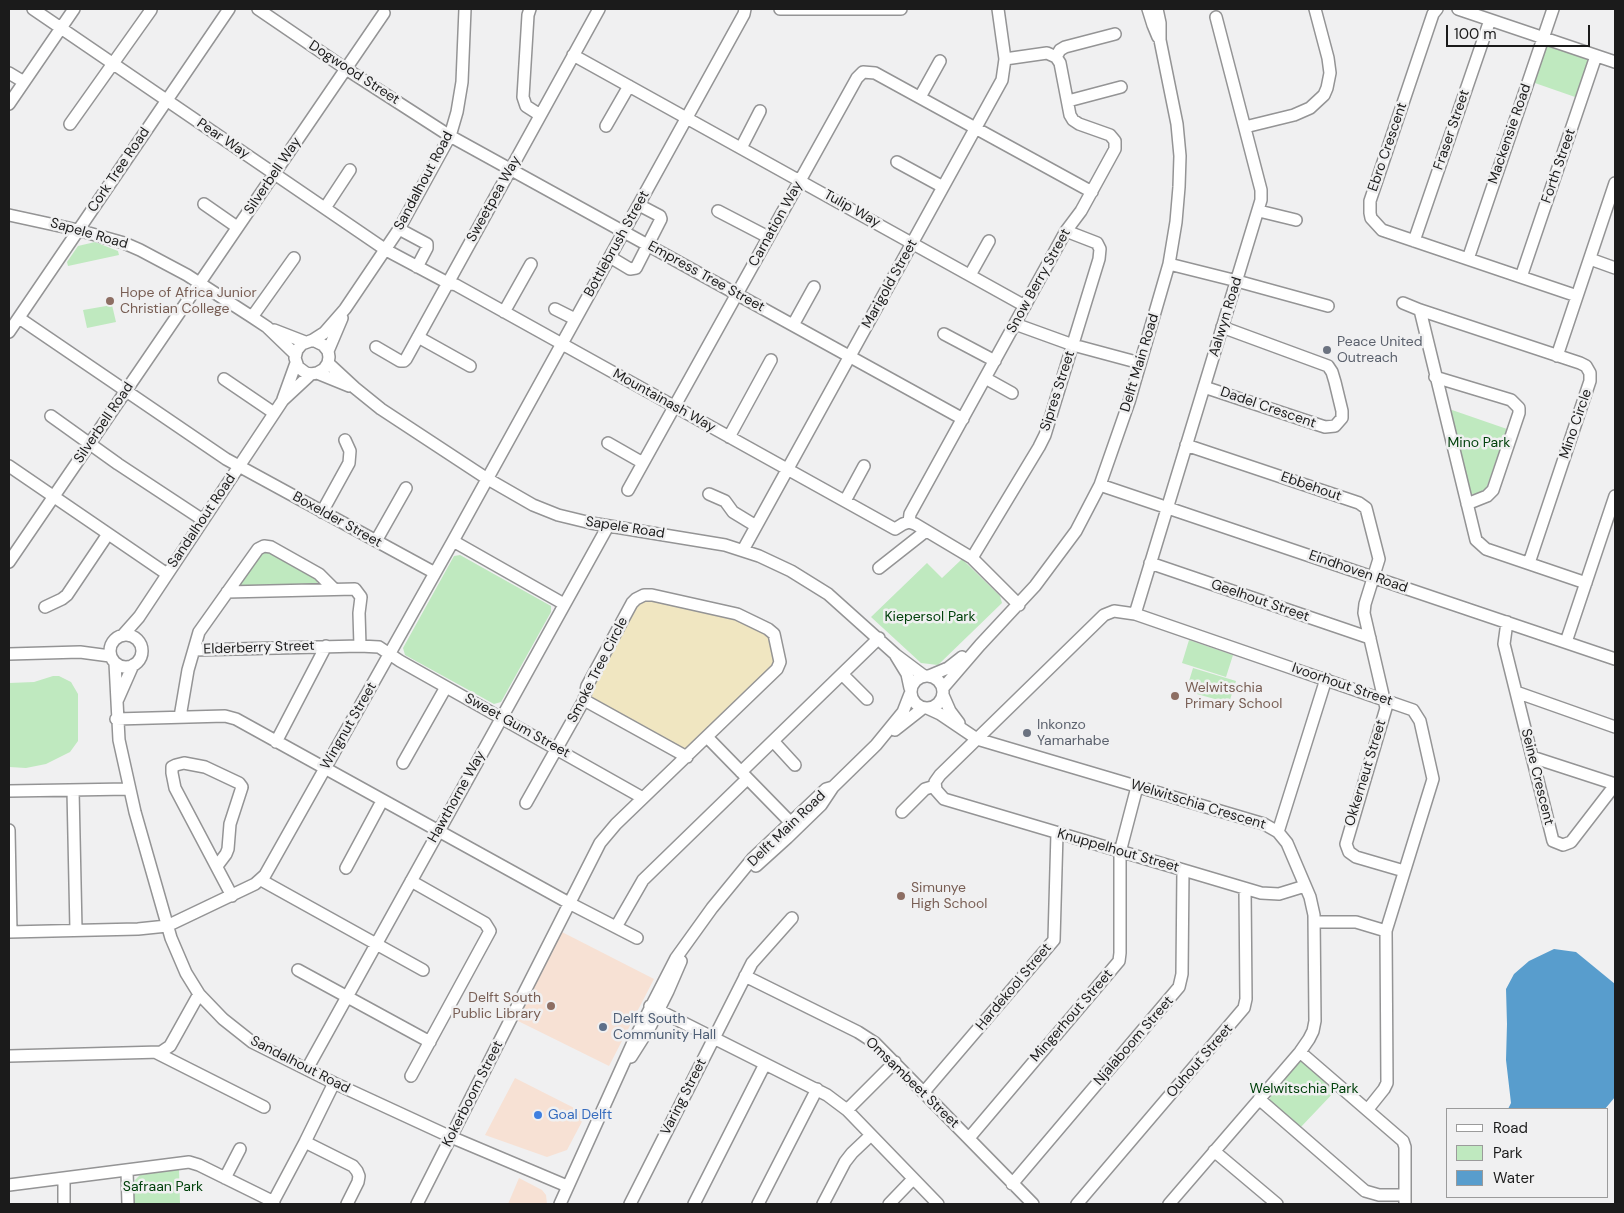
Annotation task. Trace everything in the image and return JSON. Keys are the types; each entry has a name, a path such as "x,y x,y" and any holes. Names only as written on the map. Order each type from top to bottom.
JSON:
{"street":[{"name":"Pear Way","path":"33,9 386,250"},
{"path":"9,104 74,9"},
{"name":"Cork Tree Road","path":"9,332 229,9"},
{"name":"Dogwood Street","path":"258,9 450,136"},
{"name":"Sandalhout Road","path":"309,341 324,333 345,309 386,250 400,229 450,136 457,112 462,82 465,9"},
{"path":"530,9 528,15 524,97 526,106 540,115"},
{"name":"Sweetpea Way","path":"376,347 400,361 404,361 599,9"},
{"name":"Bottlebrush Street","path":"486,478 687,118 745,9"},
{"path":"780,9 901,9"},
{"name":"Marigold Street","path":"743,550 1002,80 1005,59 998,9"},
{"name":"Delft Main Road","path":"1148,9 1160,40"},
{"name":"Delft Main Road","path":"943,692 980,644 1019,605 1052,565 1076,531 1100,485 1114,448 1169,264 1176,222 1180,156 1177,124 1160,40 1160,24 1157,9"},
{"path":"1245,128 1294,115 1310,108 1324,95 1329,81 1329,65 1315,9"},
{"name":"Ebro Crescent","path":"1437,9 1431,19 1369,207 1371,218 1382,230 1577,296"},
{"path":"1458,9 1615,62"},
{"name":"Mackensie Road","path":"1468,259 1553,9"},
{"path":"70,124 151,10"},
{"name":"Silverbell Way","path":"199,283 384,13"},
{"name":"Aalwyn Road","path":"1135,614 1261,200 1245,128 1216,17"},
{"name":"Fraser Street","path":"1414,241 1490,20"},
{"path":"1005,59 1046,53 1056,57 1060,50 1065,47 1115,34"},
{"name":"Tulip Way","path":"574,55 1025,306"},
{"name":"Forth Street","path":"1521,277 1596,56"},
{"name":"Snow Berry Street","path":"909,522 910,514 985,378 1066,232 1081,211 1114,152 1115,141 1107,133 1075,123 1071,118 1060,63 1056,57"},
{"path":"920,97 940,61"},
{"name":"Carnation Way","path":"628,490 860,74 867,71 875,72 1092,192"},
{"path":"9,72 24,82"},
{"path":"606,126 629,86"},
{"path":"1068,101 1121,87"},
{"path":"741,148 760,111"},
{"name":"Empress Tree Street","path":"450,136 963,419"},
{"path":"897,162 943,187"},
{"path":"325,208 350,170"},
{"path":"1557,356 1615,183"},
{"path":"204,204 237,227"},
{"path":"610,257 630,269 636,268 662,219 639,204"},
{"path":"718,211 768,237"},
{"path":"1259,211 1296,220"},
{"name":"Sapele Road","path":"9,215 78,230 124,243 140,250 199,283 267,327 296,358"},
{"path":"400,229 426,243 428,246 418,267"},
{"name":"Sipres Street","path":"972,558 1039,447 1049,424 1099,258 1100,249 1097,243 1066,232"},
{"path":"970,275 989,241"},
{"name":"Mountainash Way","path":"386,250 504,312 895,529"},
{"path":"252,317 294,258"},
{"path":"1590,259 1615,268"},
{"path":"504,312 531,264"},
{"path":"1169,264 1328,306"},
{"name":"Silverbell Road","path":"9,562 13,547 54,496 199,283"},
{"path":"793,325 814,287"},
{"name":"Mino Circle","path":"1403,303 1584,365 1588,369 1591,377 1529,563"},
{"name":"Sandalhout Road","path":"328,357 345,309"},
{"path":"555,309 575,319"},
{"path":"1420,310 1475,537 1486,549 1586,583"},
{"name":"Boxelder Street","path":"19,318 226,459 435,573"},
{"path":"1015,324 1073,345 1140,364"},
{"name":"Sapele Road","path":"267,327 309,341"},
{"name":"Dadel Crescent","path":"1204,386 1325,427 1335,426 1342,418 1332,372 1328,366 1222,327"},
{"path":"944,334 995,361"},
{"path":"418,337 470,366"},
{"path":"309,341 320,342 328,357 324,369 314,373 302,370 296,358 299,347 309,341"},
{"name":"Sapele Road","path":"328,357 355,388 381,409 524,501 574,520 706,541 743,550 791,571 818,586 896,655 926,676"},
{"name":"Sandalhout Road","path":"283,400 296,358"},
{"path":"729,437 771,360"},
{"name":"Sandalhout Road","path":"123,635 139,616 283,400 314,373"},
{"name":"Sapele Road","path":"314,373 355,388"},
{"path":"1436,377 1511,400 1519,408 1519,413 1493,490 1488,496 1466,504"},
{"path":"985,378 1012,393"},
{"path":"224,379 274,413"},
{"path":"51,416 203,520"},
{"path":"322,512 350,458 350,451 345,440"},
{"path":"608,443 643,463"},
{"name":"Ebbehout","path":"1186,445 1363,505 1367,510 1378,556 1374,578"},
{"path":"9,466 167,574"},
{"path":"844,501 864,466"},
{"name":"Wingnut Street","path":"10,932 156,928 167,926 232,896 261,880 269,870 390,654 486,478"},
{"name":"Eindhoven Road","path":"1100,485 1615,659"},
{"path":"376,541 406,488"},
{"path":"709,494 725,501 733,512 756,526"},
{"path":"1566,642 1615,496"},
{"path":"904,548 895,529 909,522 972,558 1019,605"},
{"name":"Hawthorne Way","path":"307,1069 608,526"},
{"path":"879,568 926,530"},
{"path":"45,607 62,600 108,534"},
{"path":"453,541 564,604"},
{"path":"194,650 199,632 258,548 270,547 319,574 334,589"},
{"name":"Geelhout Street","path":"1150,564 1370,638"},
{"name":"Okkerneut Street","path":"1374,578 1364,608 1386,708 1346,844 1349,852 1356,857 1404,871"},
{"path":"227,592 352,588 360,594 360,646"},
{"name":"Smoke Tree Circle","path":"526,802 584,700 587,686 632,603 636,599 644,595 652,595 737,614 768,629 774,634 779,666 643,798"},
{"name":"Ivoorhout Street","path":"902,812 925,789 935,788 935,782 940,775 1104,615 1118,610 1135,614 1411,708 1418,714 1433,775 1386,931 1387,1083 1368,1109"},
{"path":"116,703 133,665 141,654 139,616"},
{"name":"Seine Crescent","path":"1507,622 1504,644 1552,838 1560,845 1566,845 1571,842 1615,785"},
{"path":"80,652 113,641 123,635 134,637 139,642"},
{"path":"616,927 643,880 744,776 773,741 879,638"},
{"path":"113,641 110,646 116,703"},
{"name":"Delft Main Road","path":"926,676 948,668 980,644"},
{"path":"276,742 326,646"},
{"name":"Elderberry Street","path":"180,717 182,698 194,650 360,646 379,647 390,654"},
{"path":"9,654 80,652 112,659 120,666 127,667 133,665"},
{"name":"Sweet Gum Street","path":"390,654 643,798"},
{"name":"Sapele Road","path":"896,655 907,674 910,691"},
{"path":"842,674 866,699"},
{"path":"926,676 938,680 943,692 939,703 925,708 915,703 910,691 915,680 926,676"},
{"path":"1278,832 1326,679"},
{"path":"403,763 446,687"},
{"name":"Delft Main Road","path":"560,1204 619,1075 655,1008 676,958 712,908 753,858 794,825 826,789 833,787 876,745 903,712 910,691"},
{"name":"Welwitschia Crescent","path":"943,692 950,711 962,728"},
{"path":"1516,692 1615,727"},
{"path":"584,700 686,757"},
{"name":"Sandalhout Road","path":"116,703 116,719 129,789 167,926 177,956 199,994 223,1019 244,1036 307,1069 451,1137 567,1186"},
{"name":"Delft Main Road","path":"876,745 925,708"},
{"name":"Welwitschia Crescent","path":"925,708 935,711 977,739 1264,824 1278,832 1287,843 1313,908 1315,922 1315,1021 1310,1039 1214,1151 1174,1202"},
{"path":"116,719 233,718 569,903 637,938"},
{"path":"706,737 794,825"},
{"path":"773,741 795,765"},
{"path":"1532,757 1615,785"},
{"path":"217,866 228,849 230,824 242,787 239,783 205,767 184,763 176,765 172,767 175,788 232,896"},
{"name":"Mingerhout Street","path":"969,1138 1119,961 1120,852 1137,787"},
{"name":"Knuppelhout Street","path":"935,788 944,799 1260,893 1274,894 1305,886"},
{"path":"9,791 129,789"},
{"path":"73,790 76,930"},
{"name":"Kokerboom Street","path":"417,1204 600,843 616,824 643,798"},
{"path":"346,868 382,801"},
{"path":"9,830 10,932"},
{"name":"Hardekool Street","path":"924,1092 1054,940 1057,833"},
{"name":"Njalaboom Street","path":"1012,1184 1180,987 1182,974 1183,870"},
{"path":"261,880 423,970"},
{"path":"411,881 485,923 490,932 411,1076"},
{"name":"Ouhout Street","path":"1077,1204 1244,1008 1246,999 1245,889"},
{"name":"Varing Street","path":"630,1204 745,976 758,956 792,918"},
{"path":"1315,922 1356,922 1386,931"},
{"path":"298,970 430,1042"},
{"name":"Omsambeet Street","path":"745,976 858,1032 875,1043 1032,1204"},
{"path":"9,1056 157,1053 164,1051 170,1046 199,994"},
{"path":"655,1008 827,1095 847,1110 938,1204"},
{"path":"1259,1100 1366,1191 1405,1200 1405,1147 1403,1141 1300,1052"},
{"path":"157,1053 264,1107"},
{"path":"847,1110 895,1062"},
{"path":"694,1204 765,1064"},
{"path":"9,1185 189,1162 199,1165 273,1203 334,1083"},
{"path":"758,1204 816,1089"},
{"path":"823,1204 845,1162 871,1135"},
{"path":"305,1142 353,1166 357,1170 359,1179 347,1204"},
{"path":"225,1178 240,1148"},
{"path":"1214,1151 1277,1204"},
{"path":"127,1171 128,1204"},
{"path":"64,1178 64,1204"},
{"path":"889,1204 914,1179"}],"shaded area":[{"path":"562,932 654,979 609,1066 516,1020"},
{"name":"Goal Delft","path":"515,1078 586,1114 567,1150 547,1157 485,1135"},
{"path":"519,1178 542,1190 546,1195 547,1204 508,1204"}],"green space":[{"path":"1550,44 1588,58 1578,98 1532,82 1545,46"},
{"path":"95,242 118,251 119,255 68,266 67,262 78,246"},
{"path":"112,305 116,322 87,328 83,310"},
{"name":"Mino Park","path":"1452,410 1507,429 1486,489 1475,495 1470,493 1449,413"},
{"path":"266,549 318,580 317,584 241,587 239,585 258,552"},
{"path":"460,555 551,606 551,612 501,702 494,704 405,655 403,648 454,556"},
{"name":"Kiepersol Park","path":"962,559 1000,596 1002,603 938,665 921,663 871,617 927,563 942,578"},
{"path":"1189,640 1233,655 1226,677 1182,663"},
{"path":"1193,668 1236,681 1229,703 1186,691"},
{"path":"59,676 71,682 78,694 78,741 70,752 46,764 26,768 9,767 9,683 34,682"},
{"name":"Welwitschia Park","path":"1301,1061 1305,1061 1338,1088 1299,1129 1269,1100"},
{"name":"Safraan Park","path":"179,1169 180,1204 134,1204 133,1182 141,1174"}],"sand":[{"path":"644,599 736,617 768,633 775,663 688,749 683,750 590,698 589,688 635,605"}],"water":[{"path":"1554,949 1576,952 1615,984 1615,1097 1606,1108 1508,1108 1511,1103 1506,1060 1506,989 1514,974 1529,961"}],"place":[{"name":"Hope of Africa Junior Christian College","path":"110,301"},
{"name":"Peace United Outreach","path":"1327,350"},
{"name":"Welwitschia Primary School","path":"1175,696"},
{"name":"Inkonzo Yamarhabe","path":"1027,733"},
{"name":"Simunye High School","path":"901,896"},
{"name":"Delft South Public Library","path":"551,1006"},
{"name":"Delft South Community Hall","path":"603,1027"},
{"name":"Goal Delft","path":"538,1115"}]}
